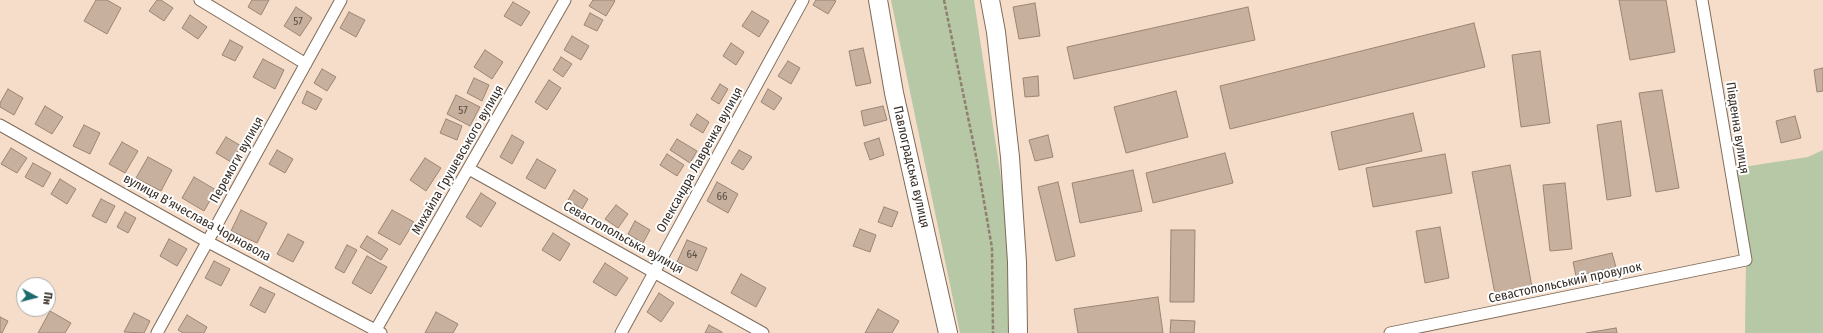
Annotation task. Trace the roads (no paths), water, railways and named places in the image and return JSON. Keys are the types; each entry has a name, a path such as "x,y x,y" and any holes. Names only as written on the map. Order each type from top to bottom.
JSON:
{"main road":[{"name":"Павлоградська вулиця","path":"878,0 894,93 948,333"},
{"path":"990,0 996,32 1010,157 1017,262 1018,333"}],"street":[{"path":"200,0 306,64"},
{"name":"Перемоги вулиця","path":"157,333 341,0"},
{"name":"Михайла Грушевського вулиця","path":"377,332 565,0"},
{"name":"Олександра Лавренка вулиця","path":"621,333 803,0"},
{"name":"Південна вулиця","path":"1702,0 1746,260"},
{"name":"вулиця В’ячеслава Чорновола","path":"0,125 208,242 377,332"},
{"name":"Севастопольська вулиця","path":"469,168 763,333"},
{"name":"Севастопольський провулок","path":"1390,333 1746,260"}]}
